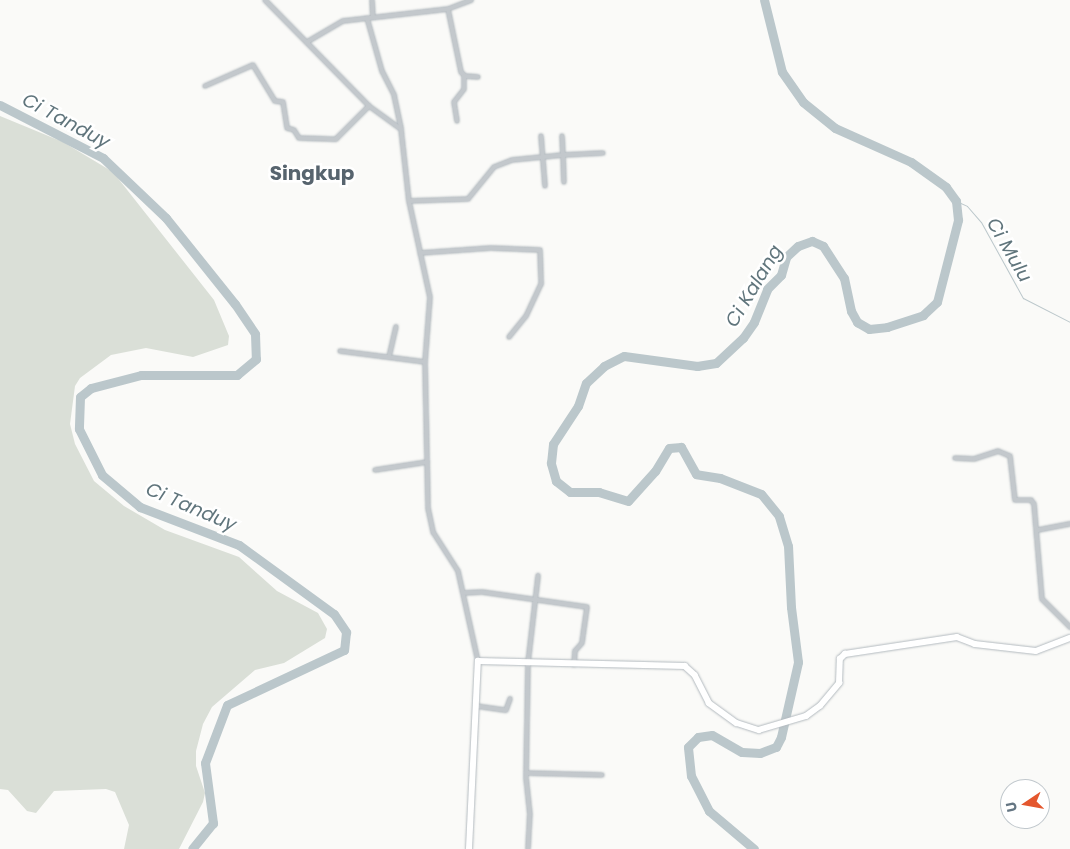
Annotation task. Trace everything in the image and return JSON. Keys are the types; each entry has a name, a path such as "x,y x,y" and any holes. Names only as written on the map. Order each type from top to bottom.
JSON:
{"street":[{"path":"265,0 369,106 401,129"},
{"path":"372,0 373,16"},
{"path":"307,42 339,22 373,16 448,9 471,0"},
{"path":"448,9 464,76 464,89 454,102 457,121"},
{"path":"366,18 394,95 401,129 409,201 430,297 425,362 428,508 433,532 458,571 478,661 474,706 469,849"},
{"path":"205,86 253,65 274,101 283,102 287,128 294,130 299,138 336,139 369,106"},
{"path":"464,76 478,77"},
{"path":"541,136 545,186"},
{"path":"562,136 564,182"},
{"path":"409,201 468,199 498,164 563,155 602,153"},
{"path":"420,253 491,248 540,250 542,284 526,316 509,337"},
{"path":"389,357 396,327"},
{"path":"340,351 425,362"},
{"path":"955,458 974,459 998,451 1008,453 1014,466 1014,498 1033,502 1038,530 1042,599 1070,627"},
{"path":"375,470 427,462"},
{"path":"1038,530 1070,524"},
{"path":"528,849 530,821 526,772 528,663 538,576"},
{"path":"464,593 482,592 587,608 582,643 575,651 574,664"},
{"path":"478,661 685,666 695,675 709,703 737,723 759,730 797,720 813,713 837,686 840,659 845,654 957,636 975,644 1036,651 1070,638"},
{"path":"474,706 506,710 510,699"},
{"path":"526,772 602,775"}],"shaded area":[{"path":"0,116 63,142 113,172 214,300 229,336 228,345 193,357 146,348 111,355 80,378 75,386 70,424 75,444 94,481 124,506 165,530 239,557 277,591 318,613 327,629 325,638 284,663 255,670 212,707 203,724 196,751 196,766 205,793 203,802 179,849 124,849 129,825 115,792 106,789 54,791 36,813 27,811 8,790 0,789"}],"waterway":[{"name":"Ci Kalang","path":"754,849 709,811 691,776 688,747 698,737 712,735 742,752 760,753 776,747 781,737 798,662 791,607 788,546 779,516 761,494 720,478 696,474 681,447 669,448 655,471 628,501 599,492 570,492 556,481 551,463 553,444 578,406 586,383 604,366 624,356 697,366 716,363 743,338 754,322 767,289 781,275 786,257 798,246 812,241 823,246 844,278 851,311 857,322 869,329 887,327 923,315 937,302 958,220 956,201 946,187 911,162 835,128 803,102 782,72 764,0"},
{"name":"Ci Tanduy","path":"0,105 103,158 166,218 235,304 255,334 256,359 237,375 141,375 91,388 80,397 79,429 102,475 140,507 239,545 334,614 346,632 344,650 227,705 205,763 213,823 192,849"},
{"name":"Ci Mulu","path":"956,201 967,206 981,222 1023,298 1070,322"}],"district":[{"name":"Singkup","path":"312,173"}]}
